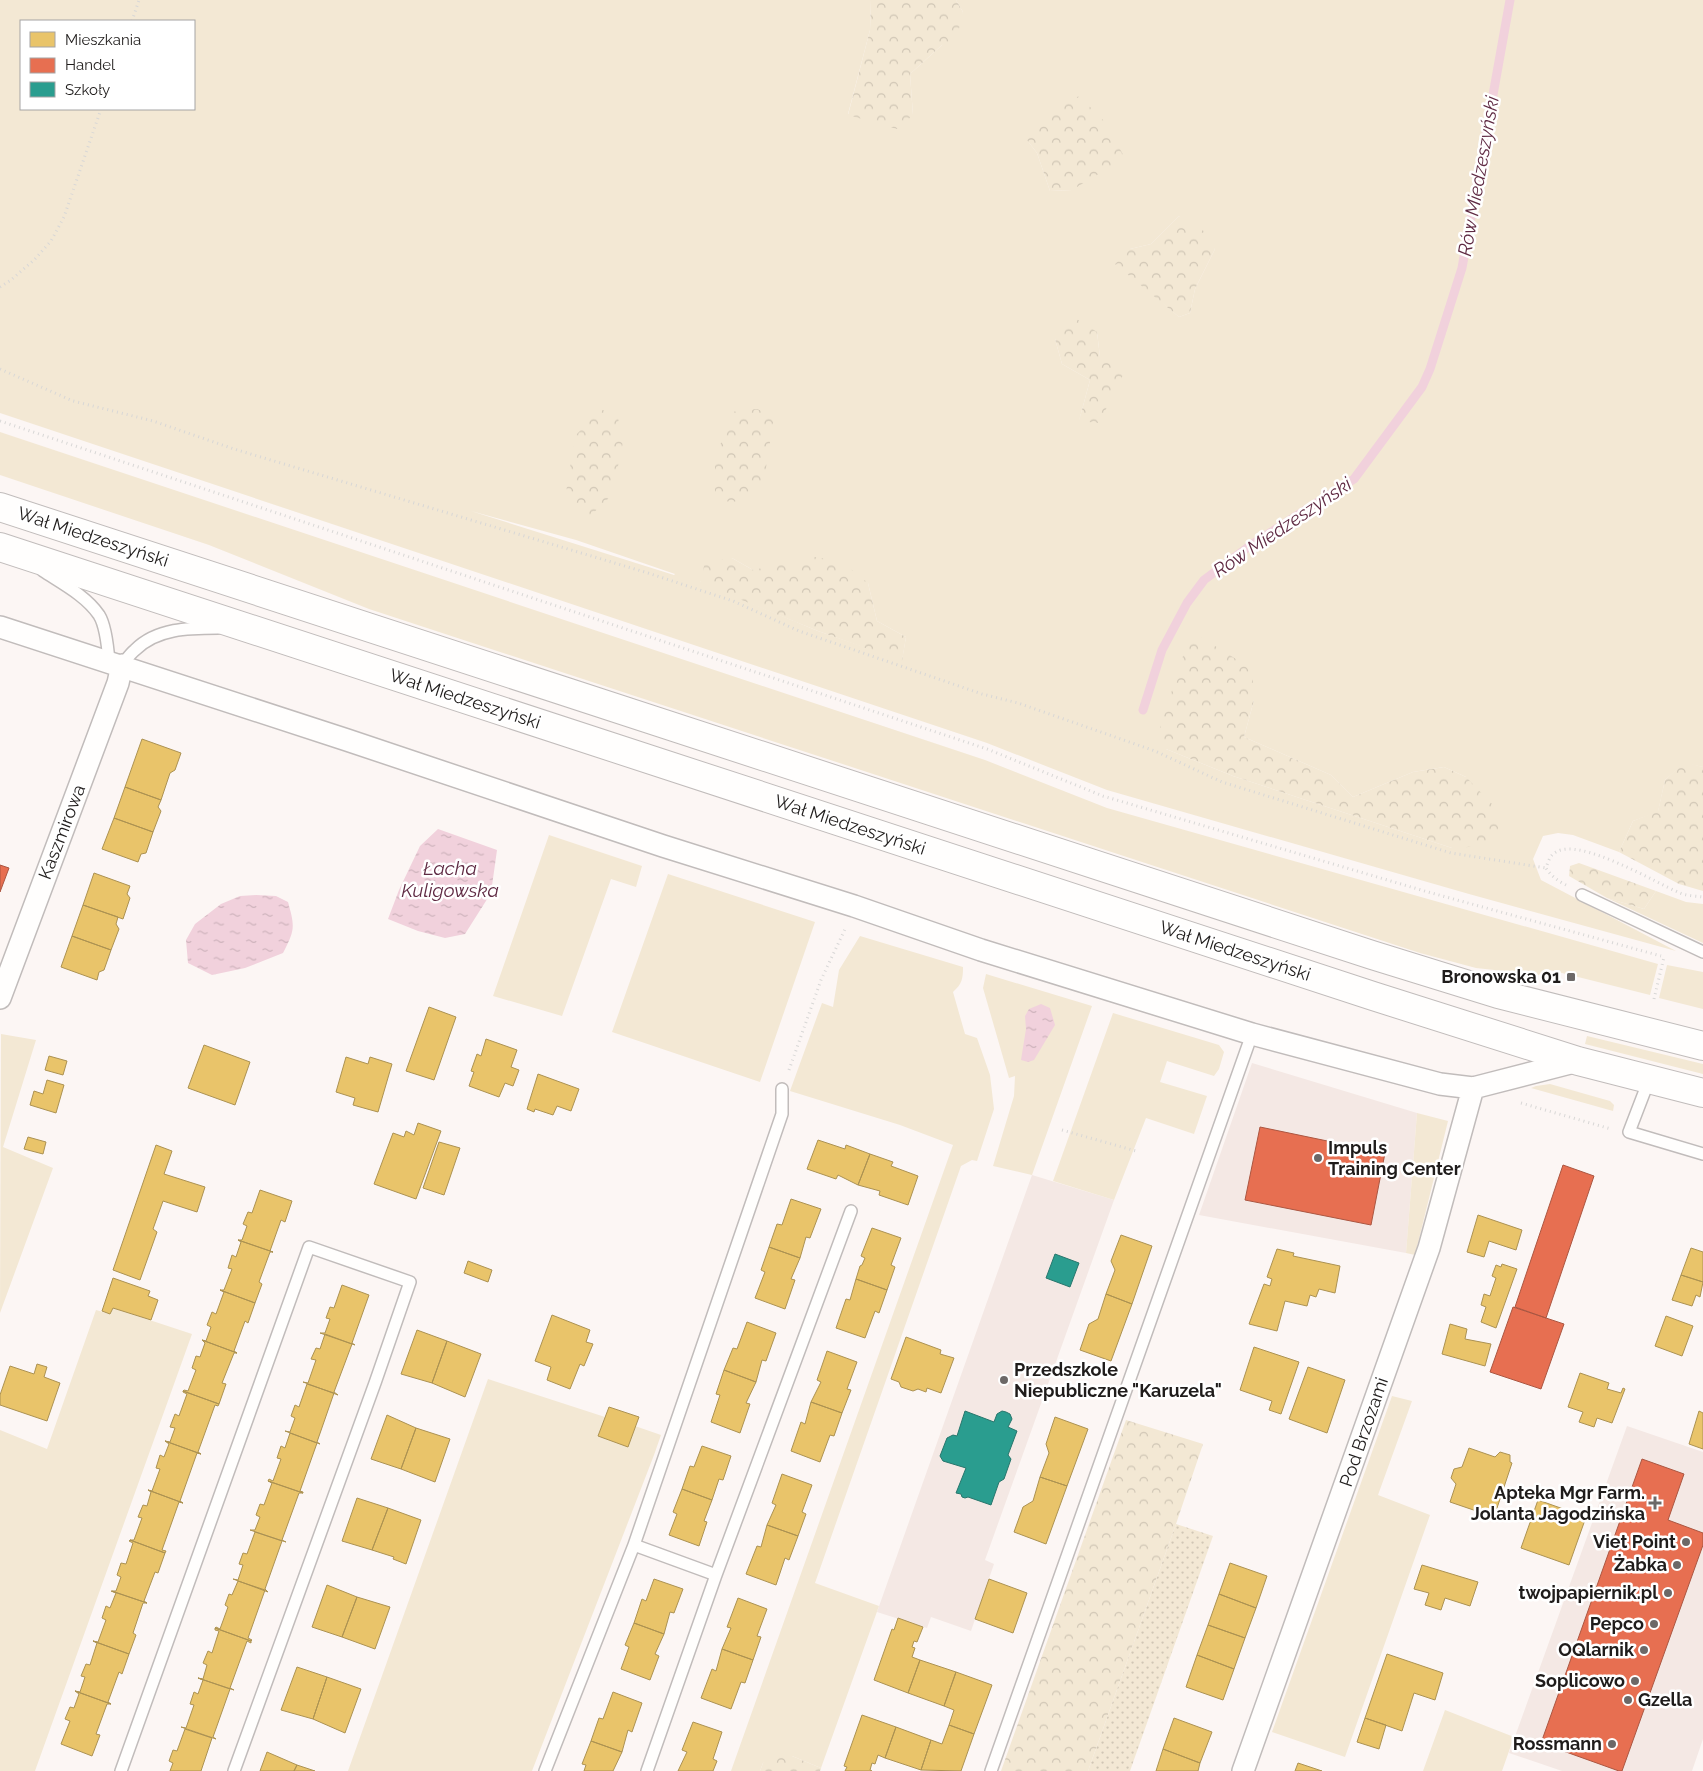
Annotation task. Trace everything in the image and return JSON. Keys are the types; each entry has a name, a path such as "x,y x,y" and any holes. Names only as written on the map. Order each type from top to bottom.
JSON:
{"main road":[{"name":"Wał Miedzeszyński","path":"0,507 1372,956 1498,994 1703,1046"},
{"name":"Wał Miedzeszyński","path":"6,549 1373,996 1578,1061 1703,1093"}],"street":[{"path":"0,627 663,846 854,906 981,950 1252,1034 1440,1084 1473,1088 1578,1061"},
{"name":"Kaszmirowa","path":"0,998 118,683 116,664"},
{"name":"Pod Brzozami","path":"1243,1771 1429,1248 1473,1088"}],"lane":[{"path":"0,498 48,522"},
{"path":"6,549 83,598 100,617 106,640 116,664 159,634 184,628 247,628"},
{"path":"1582,894 1703,952"},
{"path":"991,1771 1252,1034"},
{"path":"1649,1080 1629,1132 1703,1154"},
{"path":"545,1771 634,1546 782,1114 782,1089"},
{"path":"647,1771 716,1575 851,1211"},
{"path":"121,1771 308,1247 410,1282 375,1384 234,1771"},
{"path":"634,1546 716,1575"}],"path":[{"path":"132,20 139,0"},
{"path":"0,287 34,260 51,241 64,217 102,110"},
{"path":"0,369 73,401 154,421 234,449 648,573 733,601 799,631 982,694 1018,703 1155,751 1222,782 1451,853 1546,868 1556,879 1582,894"},
{"path":"0,421 987,749 1102,796 1428,892 1664,957 1654,999"},
{"path":"1546,868 1548,860 1556,852 1576,848 1629,868 1683,894 1703,897"},
{"path":"782,1089 821,980 854,906"},
{"path":"1520,1102 1596,1125 1629,1132"},
{"path":"1062,1130 1136,1151"}],"shaded area":[{"path":"1252,1063 1417,1113 1406,1253 1199,1215"},
{"name":"Przedszkole Niepubliczne \"Karuzela\"","path":"1032,1175 1114,1200 985,1560 994,1564 971,1631 931,1617 927,1628 877,1612"},
{"path":"1627,1426 1703,1452 1703,1739 1692,1771 1562,1771 1509,1753"}],"green space":[{"path":"0,0 871,0 870,30 848,114 913,115 910,74 942,45 963,12 956,0 1703,0 1703,767 1684,763 1665,780 1658,812 1633,821 1619,852 1573,835 1558,833 1543,836 1533,859 1541,880 1676,951 1469,894 1107,790 987,743 0,413","holes":["1027,140 1072,190 1050,191 1037,153","1179,216 1215,249 1195,289 1190,313 1179,317 1141,284 1130,249 1151,244","1097,332 1100,357 1079,421 1090,380 1062,364 1055,339","471,511 576,540 674,575","732,558 753,570 868,583 877,621 906,637 902,660 818,631 700,582","1254,700 1244,737 1331,775 1353,797 1413,772 1444,767 1466,777 1452,848 1233,776 1166,749"]},
{"path":"871,0 956,0 963,12 956,41 942,45 910,74 913,115 897,129 848,115 870,30"},
{"path":"1079,96 1104,121 1125,158 1072,190 1050,191 1037,153 1027,140 1039,117"},
{"path":"1179,216 1207,233 1215,249 1195,289 1190,313 1179,317 1115,264 1130,249 1151,244"},
{"path":"1072,316 1097,332 1100,357 1126,369 1099,423 1079,421 1090,380 1062,364 1055,339"},
{"path":"601,409 618,418 623,442 612,495 588,518 564,505 575,436"},
{"path":"757,409 774,416 762,494 733,502 715,500 715,461 731,412"},
{"path":"0,432 985,760 1107,808 1658,964 1650,995 1546,969 1539,975 1476,968 1420,953 369,609 209,545 0,475"},
{"path":"814,557 841,561 868,583 877,621 906,637 902,661 818,631 700,583 705,562 732,558 753,570"},
{"path":"1191,631 1252,669 1254,700 1244,737 1331,775 1353,797 1413,772 1444,767 1466,777 1492,804 1497,819 1501,845 1452,848 1233,776 1166,749 1157,737"},
{"path":"1684,762 1703,767 1703,891 1679,884 1619,852 1633,821 1658,811 1665,780"},
{"path":"549,835 642,866 636,887 611,879 562,1016 493,996"},
{"path":"1579,863 1656,891 1644,909 1607,898 1569,876 1570,866"},
{"path":"668,874 815,922 760,1082 612,1032"},
{"path":"1656,891 1686,902 1703,904 1703,943 1607,898 1644,909"},
{"path":"860,936 963,967 961,981 953,992 965,1034 977,1038 990,1075 994,1109 977,1161 972,1160 961,1166 815,1583 879,1606 821,1768 792,1756 763,1763 760,1771 731,1771 953,1145 900,1125 790,1091 822,1003 833,1007 839,970"},
{"path":"1667,965 1703,972 1703,1009 1659,998"},
{"path":"986,974 1092,1006 1032,1175 993,1166 1014,1096 1015,1076 1009,1078 983,988"},
{"path":"1113,1013 1219,1045 1224,1052 1219,1069 1214,1076 1167,1061 1160,1082 1207,1096 1194,1134 1146,1118 1114,1200 1053,1181"},
{"path":"1,1034 36,1040 3,1147 53,1168 0,1313"},
{"path":"1587,1036 1703,1064 1703,1074 1585,1044"},
{"path":"1550,1084 1610,1101 1614,1105 1613,1111 1531,1088"},
{"path":"1417,1113 1448,1121 1415,1255 1406,1253"},
{"path":"113,1308 192,1334 35,1771 0,1771 0,1430 47,1449 96,1310 110,1314"},
{"path":"488,1379 605,1417 599,1436 628,1446 635,1426 661,1435 654,1455 532,1771 348,1771"},
{"path":"1392,1396 1412,1401 1378,1495 1430,1515 1345,1757 1272,1732"},
{"path":"1126,1420 1203,1444 1176,1524 1088,1771 1001,1771"},
{"path":"1176,1524 1213,1536 1130,1771 1088,1771"},
{"path":"1445,1710 1514,1737 1502,1771 1423,1771"},
{"path":"776,1754 792,1756 821,1768 820,1771 760,1771 763,1763"}],"water":[{"name":"Łacha Kuligowska","path":"438,829 497,850 491,893 465,934 445,938 418,931 388,919 399,890 420,846"},
{"path":"240,896 276,896 288,902 293,928 283,953 245,968 212,975 188,963 186,940 195,924 221,904"},
{"path":"1041,1004 1050,1008 1055,1025 1034,1060 1028,1062 1021,1060 1026,1029 1025,1016 1029,1009"}],"building: Mieszkania":[{"path":"142,739 181,753 175,770 170,773 161,800 125,787"},
{"path":"125,787 161,800 158,807 161,811 153,832 114,818"},
{"path":"114,818 153,832 146,853 141,854 138,862 102,849"},
{"path":"94,873 130,886 127,894 130,898 123,919 83,905"},
{"path":"83,905 118,917 116,924 119,929 111,950 72,936"},
{"path":"72,936 111,950 104,970 99,972 97,980 61,967"},
{"path":"429,1007 456,1017 434,1080 406,1071"},
{"path":"486,1039 517,1050 511,1067 519,1070 513,1086 505,1083 499,1097 469,1086 474,1072 471,1071 477,1054 481,1056"},
{"path":"204,1045 250,1062 235,1105 188,1088"},
{"path":"49,1056 67,1061 63,1075 45,1070"},
{"path":"346,1057 368,1064 370,1057 392,1064 378,1112 353,1105 355,1098 336,1092"},
{"path":"538,1074 579,1089 571,1111 557,1106 553,1115 535,1109 534,1112 527,1109"},
{"path":"47,1080 64,1085 56,1113 30,1105 34,1091 43,1094"},
{"path":"418,1123 441,1131 416,1199 374,1184 393,1133 404,1137 406,1131 414,1135"},
{"path":"28,1137 46,1142 43,1154 24,1149"},
{"path":"818,1140 845,1149 846,1145 870,1154 858,1185 838,1175 836,1179 807,1169"},
{"path":"439,1142 460,1148 444,1195 423,1188"},
{"path":"156,1145 172,1151 164,1174 205,1187 197,1212 163,1201 153,1229 157,1232 140,1280 113,1270"},
{"path":"870,1154 893,1162 891,1166 918,1176 908,1205 879,1195 880,1191 858,1185"},
{"path":"260,1190 292,1201 285,1222 281,1220 270,1251 238,1240 242,1240 247,1226 243,1224 248,1212 252,1213"},
{"path":"791,1199 821,1209 810,1238 806,1237 800,1258 769,1247 777,1224 782,1225"},
{"path":"1478,1215 1522,1230 1516,1250 1489,1241 1484,1257 1467,1252"},
{"path":"872,1228 901,1238 891,1265 895,1267 887,1290 856,1279 865,1258 861,1256"},
{"path":"1121,1235 1152,1246 1132,1304 1106,1294 1115,1270 1111,1261"},
{"path":"238,1240 273,1252 270,1252 259,1282 262,1284 255,1303 220,1290 224,1290 232,1269 228,1268 232,1255 236,1257 241,1242"},
{"path":"769,1247 800,1258 791,1279 795,1280 785,1309 755,1298 765,1272 761,1270"},
{"path":"1691,1248 1703,1252 1703,1282 1681,1275"},
{"path":"1277,1249 1294,1253 1293,1256 1340,1266 1335,1293 1319,1289 1316,1297 1310,1295 1307,1306 1285,1301 1277,1331 1249,1324 1264,1284 1270,1286 1272,1279 1267,1277"},
{"path":"468,1261 492,1270 488,1282 464,1273"},
{"path":"1502,1264 1517,1269 1496,1328 1481,1322 1486,1307 1481,1305 1484,1294 1490,1296 1496,1278 1492,1276 1496,1265 1501,1267"},
{"path":"1681,1275 1703,1282 1700,1297 1696,1295 1692,1306 1672,1300"},
{"path":"113,1278 150,1291 148,1296 158,1300 151,1320 113,1308 110,1314 102,1311"},
{"path":"856,1279 887,1290 879,1313 875,1311 865,1338 836,1328 846,1299 850,1300"},
{"path":"342,1285 369,1295 352,1343 355,1345 320,1333 325,1333 330,1319 326,1318 330,1307 334,1308"},
{"path":"220,1290 255,1303 248,1323 245,1321 234,1351 237,1353 202,1340 206,1341 211,1327 207,1325 212,1312 216,1314 224,1292"},
{"path":"1106,1294 1132,1304 1111,1361 1080,1350 1089,1324 1098,1319"},
{"path":"552,1315 590,1330 586,1342 593,1344 584,1366 580,1364 570,1389 547,1380 551,1367 535,1361"},
{"path":"1666,1316 1693,1326 1682,1356 1655,1346"},
{"path":"747,1322 776,1333 766,1361 762,1360 756,1382 724,1370 733,1348 737,1349"},
{"path":"1450,1324 1467,1329 1465,1339 1491,1344 1485,1366 1442,1354"},
{"path":"417,1330 447,1341 432,1383 401,1374"},
{"path":"325,1334 352,1344 334,1392 338,1395 303,1382 308,1383 316,1360 311,1359 316,1348 320,1349"},
{"path":"906,1337 941,1350 940,1354 954,1358 941,1393 927,1388 926,1392 918,1389 913,1391 901,1387 899,1382 891,1379"},
{"path":"202,1340 237,1353 234,1353 222,1383 226,1384 219,1404 183,1391 188,1391 196,1370 192,1368 196,1356 200,1357 205,1343"},
{"path":"447,1341 481,1354 465,1397 432,1383"},
{"path":"1254,1347 1299,1362 1281,1414 1269,1410 1272,1401 1240,1390"},
{"path":"827,1351 857,1362 847,1389 851,1390 842,1413 811,1402 821,1382 817,1380"},
{"path":"37,1364 47,1367 44,1377 60,1383 47,1421 0,1405 0,1395 10,1366 34,1374"},
{"path":"1308,1367 1345,1380 1327,1433 1289,1419"},
{"path":"724,1370 756,1382 746,1403 750,1404 740,1433 711,1422 720,1395 716,1394"},
{"path":"1580,1373 1609,1383 1607,1389 1621,1393 1623,1388 1625,1389 1612,1423 1597,1418 1594,1427 1579,1422 1583,1412 1568,1407"},
{"path":"307,1384 334,1393 317,1442 320,1444 285,1431 290,1432 295,1418 291,1416 295,1405 299,1407"},
{"path":"183,1391 219,1404 218,1406 215,1405 198,1452 201,1454 165,1441 170,1442 175,1428 170,1427 175,1414 179,1416 187,1394"},
{"path":"811,1402 842,1413 834,1436 830,1435 820,1462 791,1451 801,1422 805,1424"},
{"path":"609,1407 639,1417 628,1447 598,1436"},
{"path":"1699,1411 1703,1413 1703,1449 1689,1444"},
{"path":"387,1415 416,1428 401,1469 371,1459"},
{"path":"1055,1417 1088,1429 1067,1486 1040,1477 1049,1453 1046,1444"},
{"path":"416,1428 450,1439 435,1482 401,1469"},
{"path":"290,1433 317,1443 300,1491 303,1493 268,1481 269,1479 273,1481 281,1459 277,1458 281,1446 285,1448"},
{"path":"165,1441 201,1454 197,1453 180,1501 183,1503 148,1490 152,1491 160,1469 156,1468 160,1455 164,1457 169,1444"},
{"path":"702,1446 731,1456 723,1480 719,1479 712,1500 682,1489 690,1466 694,1467"},
{"path":"1469,1448 1495,1457 1500,1452 1510,1455 1510,1462 1512,1463 1494,1517 1450,1502 1456,1484 1451,1478 1454,1469 1462,1467"},
{"path":"782,1474 812,1485 802,1512 806,1514 798,1536 767,1525 776,1505 772,1503"},
{"path":"1040,1477 1067,1486 1046,1544 1014,1532 1023,1507 1033,1501"},
{"path":"268,1481 303,1493 299,1493 282,1540 286,1542 250,1530 255,1530 260,1517 256,1515 260,1504 264,1505 272,1483"},
{"path":"682,1489 712,1500 704,1521 707,1522 699,1546 669,1535 677,1514 673,1512"},
{"path":"148,1490 183,1503 179,1502 162,1550 166,1551 165,1553 130,1540 134,1540 142,1518 138,1517 143,1505 147,1506 151,1492"},
{"path":"357,1498 388,1508 372,1550 342,1541"},
{"path":"1538,1500 1586,1517 1569,1565 1521,1548"},
{"path":"388,1508 421,1520 406,1564 393,1559 394,1557 372,1550"},
{"path":"767,1525 798,1536 789,1560 785,1558 776,1585 746,1574 757,1546 761,1547"},
{"path":"255,1532 282,1541 265,1589 268,1592 233,1579 238,1580 243,1565 239,1564 243,1553 247,1554"},
{"path":"130,1540 165,1553 158,1573 155,1572 144,1601 147,1603 112,1591 116,1591 121,1577 117,1575 121,1563 126,1564 133,1543"},
{"path":"1230,1563 1267,1576 1256,1608 1219,1594"},
{"path":"1422,1565 1478,1582 1470,1606 1445,1598 1441,1610 1425,1605 1429,1593 1414,1589"},
{"path":"654,1579 683,1589 674,1613 670,1612 664,1634 634,1623 642,1599 646,1601"},
{"path":"989,1579 1027,1593 1013,1633 975,1619"},
{"path":"238,1581 265,1590 248,1638 251,1641 215,1628 220,1629 228,1607 225,1605 229,1594 232,1595"},
{"path":"327,1585 357,1597 342,1637 312,1627"},
{"path":"111,1591 147,1603 143,1603 133,1633 136,1635 129,1654 93,1641 98,1642 106,1620 102,1618 106,1606 110,1608 116,1593"},
{"path":"1219,1594 1256,1608 1245,1638 1208,1625"},
{"path":"357,1597 390,1607 375,1649 342,1637"},
{"path":"738,1598 767,1609 757,1636 761,1637 753,1660 722,1649 731,1628 727,1627"},
{"path":"898,1618 923,1627 917,1642 914,1641 912,1647 915,1648 912,1657 920,1660 908,1693 874,1680 892,1629 894,1630"},
{"path":"634,1623 664,1634 655,1654 659,1656 650,1680 621,1669 629,1647 625,1645"},
{"path":"1208,1625 1245,1638 1234,1669 1197,1655"},
{"path":"215,1628 251,1641 251,1643 247,1641 230,1688 234,1690 198,1678 203,1679 207,1665 203,1663 208,1651 212,1653 219,1631 215,1630"},
{"path":"93,1641 129,1654 122,1674 119,1672 108,1702 111,1704 75,1691 80,1692 85,1677 81,1676 86,1664 90,1665 97,1643"},
{"path":"722,1649 753,1660 745,1683 741,1682 731,1709 701,1698 712,1669 716,1671"},
{"path":"1387,1654 1443,1673 1435,1700 1414,1693 1402,1731 1365,1718"},
{"path":"1197,1655 1234,1669 1223,1700 1186,1687"},
{"path":"920,1660 956,1672 944,1706 908,1693"},
{"path":"297,1667 327,1677 313,1719 281,1710"},
{"path":"956,1672 992,1685 974,1734 949,1725 954,1710 944,1706"},
{"path":"327,1677 361,1689 345,1733 313,1719"},
{"path":"198,1678 230,1689 213,1737 216,1739 181,1727 186,1728 194,1705 190,1704 194,1692 198,1694 203,1680"},
{"path":"75,1691 111,1704 107,1704 96,1734 100,1735 92,1756 61,1744 70,1721 65,1719 70,1707 74,1708 79,1694"},
{"path":"613,1692 642,1703 632,1732 628,1730 622,1752 591,1741 599,1718 603,1719"},
{"path":"862,1715 896,1727 885,1758 878,1755 875,1764 872,1763 870,1770 872,1771 845,1771 847,1767 844,1766"},
{"path":"1174,1718 1212,1732 1200,1763 1163,1749"},
{"path":"1365,1718 1386,1725 1379,1749 1357,1742"},
{"path":"693,1722 722,1732 713,1759 717,1761 713,1771 678,1771 687,1752 682,1750"},
{"path":"949,1725 974,1734 961,1771 921,1770 931,1740 942,1744"},
{"path":"896,1727 931,1740 921,1770 885,1758"},
{"path":"185,1729 212,1738 201,1771 170,1771 173,1763 169,1761 173,1750 177,1751"},
{"path":"591,1741 622,1752 613,1771 584,1771 586,1765 582,1764"},
{"path":"1163,1749 1200,1763 1198,1771 1156,1771"},
{"path":"267,1752 297,1765 294,1771 260,1771"},
{"path":"1298,1763 1322,1771 1295,1771"},
{"path":"297,1765 315,1771 294,1771"}],"building: Handel":[{"path":"0,865 9,868 0,892"},
{"path":"1260,1127 1385,1153 1371,1225 1245,1200"},
{"path":"1563,1165 1594,1176 1546,1318 1515,1307"},
{"path":"1513,1307 1564,1324 1541,1389 1490,1372"},
{"path":"1642,1459 1684,1474 1668,1520 1703,1533 1703,1545 1622,1771 1619,1771 1541,1743"}],"building: Szkoły":[{"path":"1055,1254 1079,1263 1070,1287 1046,1278"},
{"path":"965,1411 994,1422 997,1414 1002,1411 1006,1412 1010,1414 1012,1419 1008,1427 1017,1431 1008,1455 1011,1459 1004,1479 999,1482 991,1505 968,1497 962,1497 961,1494 956,1493 966,1468 943,1461 940,1456 947,1438 953,1435 957,1436"}],"waterway":[{"name":"Rów Miedzeszyński","path":"1143,710 1162,650 1187,603 1204,580 1251,545 1354,479 1422,387 1430,369 1462,268 1510,0"}],"place":[{"name":"Bronowska 01","path":"1571,977"},
{"name":"Impuls Training Center","path":"1318,1158"},
{"name":"Przedszkole Niepubliczne \"Karuzela\"","path":"1004,1380"},
{"name":"Apteka Mgr Farm. Jolanta Jagodzińska","path":"1655,1503"},
{"name":"Viet Point","path":"1686,1542"},
{"name":"Żabka","path":"1677,1565"},
{"name":"twojpapiernik.pl","path":"1668,1593"},
{"name":"Pepco","path":"1654,1624"},
{"name":"OQlarnik","path":"1644,1650"},
{"name":"Soplicowo","path":"1635,1681"},
{"name":"Gzella","path":"1628,1700"},
{"name":"Rossmann","path":"1612,1744"}]}
